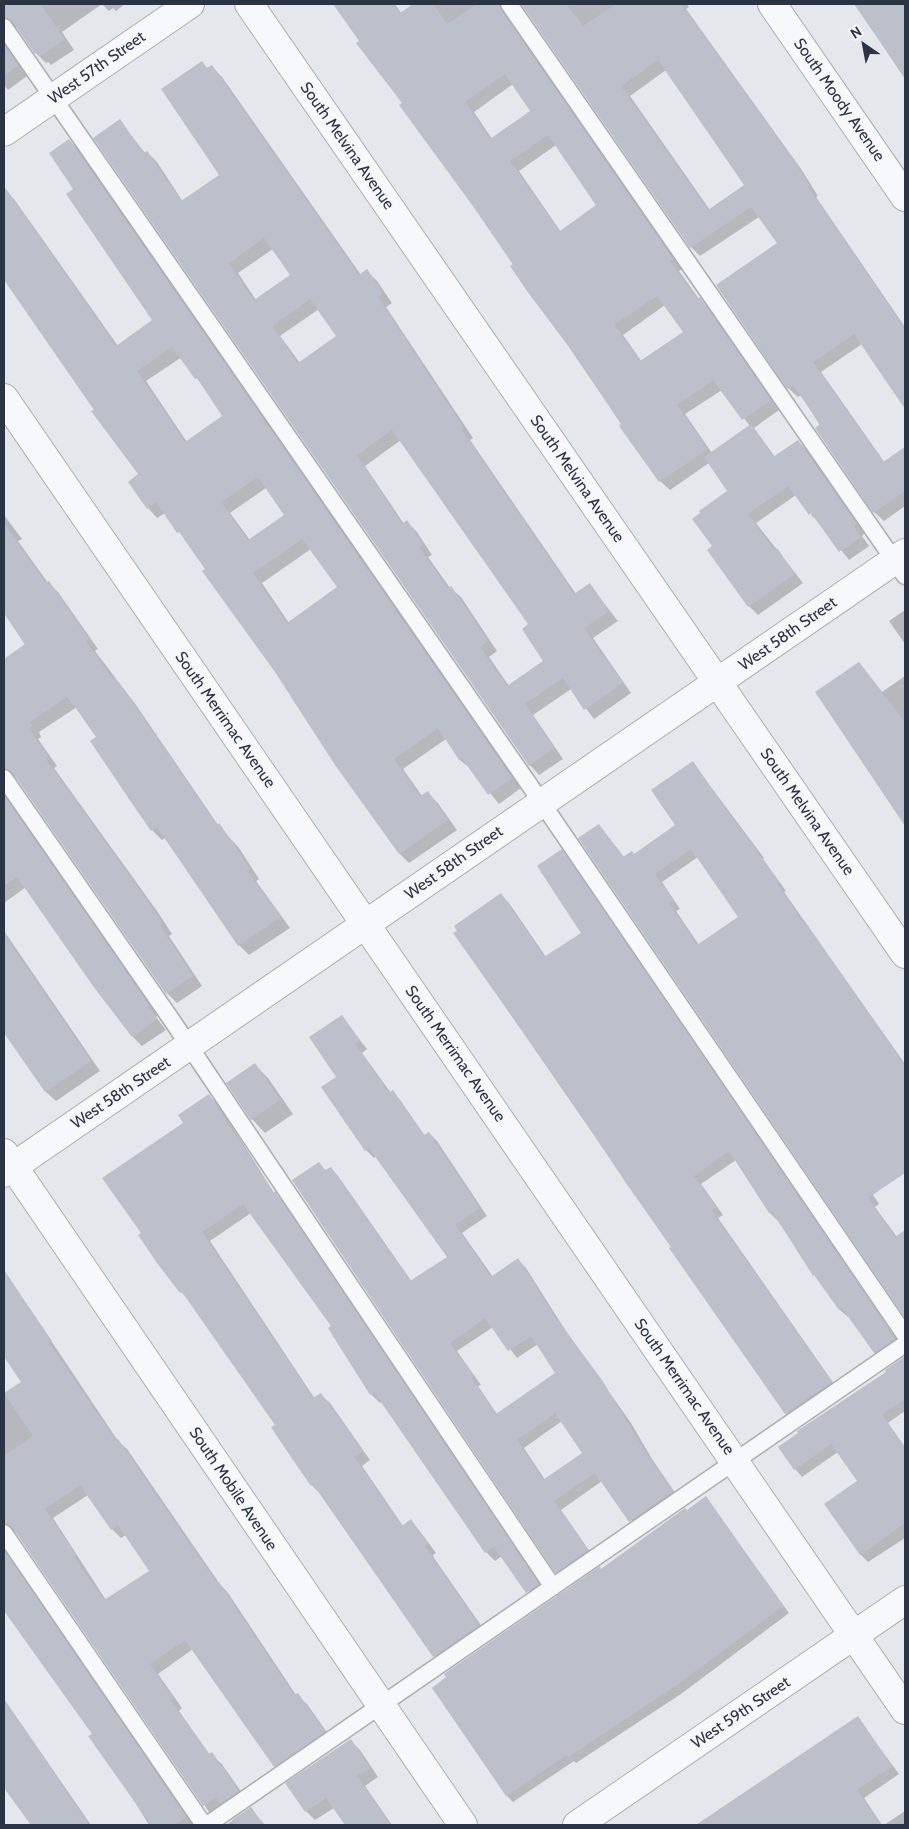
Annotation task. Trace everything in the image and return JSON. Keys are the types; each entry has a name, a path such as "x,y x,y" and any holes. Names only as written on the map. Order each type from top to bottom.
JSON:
{"street":[{"name":"West 57th Street","path":"4,132 190,4"},
{"name":"South Melvina Avenue","path":"249,4 905,954"},
{"name":"South Moody Avenue","path":"772,4 905,197"},
{"name":"South Merrimac Avenue","path":"4,398 905,1710"},
{"name":"West 58th Street","path":"7,1164 189,1047 717,682 902,563"},
{"name":"South Mobile Avenue","path":"7,1164 463,1825"},
{"name":"West 59th Street","path":"577,1825 905,1600"}],"lane":[{"path":"510,4 902,563"},
{"path":"4,27 542,803 905,1335"},
{"path":"4,778 189,1047 553,1587"},
{"path":"4,1533 205,1825 381,1706 905,1344"}],"building":[{"path":"4,4 40,4 65,39 40,56 37,52 35,54 12,21 4,17"},
{"path":"333,4 393,4 400,13 413,4 433,4 447,24 477,4 499,4 501,10 673,259 670,261 697,299 700,297 771,400 742,420 713,380 677,405 708,449 659,482 619,426 621,424 578,359 510,266 513,264 478,213 399,105 402,103 356,43 359,41","holes":["505,74 530,111 490,139 465,102","548,135 596,205 560,231 510,161","657,296 683,332 640,361 614,325"]},
{"path":"521,4 566,4 583,26 616,4 681,4 792,158 810,186 808,187 905,329 905,409 854,334 813,362 883,462 905,447 905,491 873,513 815,428 820,424 793,385 787,389 716,285 777,243 751,207 690,248","holes":["658,60 744,185 708,210 621,86"]},
{"path":"854,4 905,4 905,78 865,20"},
{"path":"4,44 18,65 4,76"},
{"path":"202,61 207,68 212,65 359,275 367,269 383,293 378,297 464,428 461,429 574,594 590,583 609,611 584,628 623,683 584,710 563,678 525,704 554,748 529,766 93,138 120,119 143,153 147,151 181,201 219,175 161,89","holes":["264,238 290,275 254,300 229,263","310,299 336,336 298,363 272,326","392,430 528,624 522,629 543,661 507,686 480,647 488,641 451,586 448,588 419,547 423,544 407,520 402,524 357,455"]},
{"path":"69,139 512,778 488,795 462,758 459,760 438,728 394,759 420,796 428,791 448,820 399,854 335,765 275,672 202,571 205,569 179,532 177,533 156,502 147,509 128,482 138,474 91,411 94,410 4,280 4,186 116,346 152,320 66,194 73,189 49,153","holes":["172,347 195,379 197,378 222,416 185,442 137,371","258,477 284,515 248,540 221,502","302,539 337,587 287,623 253,573"]},
{"path":"751,424 773,457 798,440 857,524 854,526 861,537 839,552 811,513 809,515 788,486 748,514 774,550 777,548 795,574 748,607 707,550 712,546 692,519 700,513 699,511 727,491 704,457"},
{"path":"4,523 46,583 49,581 89,639 86,641 113,679 115,678 126,693 217,825 219,823 229,837 250,869 247,871 281,917 238,946 157,827 151,831 129,799 90,741 96,737 67,697 30,722 33,726 29,729 48,756 45,758 163,924 160,926 193,976 166,994 12,772 4,768 4,659 25,644 4,613"},
{"path":"859,662 905,722 905,826 815,692"},
{"path":"693,761 779,882 777,883 802,921 804,920 905,1066 905,1173 868,1198 895,1237 905,1230 905,1318 578,838 599,824 623,857 632,851 634,854 675,825 651,790","holes":["691,849 738,917 697,945 669,903 673,900 655,874"]},
{"path":"4,795 157,1019 132,1037 93,986 17,877 4,886"},
{"path":"562,849 895,1339 874,1353 842,1308 839,1310 813,1276 772,1211 769,1213 729,1151 694,1176 716,1207 711,1210 832,1382 785,1414 669,1248 671,1247 562,1087 453,933 457,931 454,926 501,893 544,957 581,933 537,866"},
{"path":"4,934 91,1061 45,1092 4,1033"},
{"path":"342,1015 360,1040 355,1044 389,1093 393,1090 424,1135 429,1132 480,1208 455,1225 491,1277 518,1258 556,1318 602,1380 644,1450 673,1491 629,1522 595,1473 554,1501 588,1550 555,1573 292,1180 319,1162 325,1170 331,1167 410,1281 447,1257 369,1148 365,1151 321,1087 336,1077 309,1037","holes":["485,1318 508,1351 531,1336 555,1373 496,1414 471,1378 474,1376 450,1343","555,1413 582,1453 543,1480 517,1440"]},
{"path":"255,1063 280,1100 251,1120 226,1083"},
{"path":"209,1094 273,1193 275,1191 539,1584 526,1593 494,1547 485,1553 374,1392 370,1395 328,1328 331,1326 243,1204 202,1232 313,1398 321,1393 363,1451 354,1457 402,1526 411,1519 428,1544 425,1546 426,1548 479,1625 433,1657 313,1484 311,1486 293,1460 271,1427 275,1425 182,1292 180,1293 157,1263 138,1235 141,1233 102,1178 183,1123 178,1115"},
{"path":"4,1271 52,1341 49,1343 116,1440 118,1439 217,1583 219,1582 294,1695 298,1693 325,1732 274,1767 185,1640 150,1664 174,1699 171,1701 209,1754 212,1752 239,1791 220,1804 216,1797 203,1806 12,1527 4,1523 4,1456 33,1436 4,1393 21,1382 4,1357","holes":["80,1485 111,1530 118,1525 149,1571 104,1600 74,1557 76,1555 45,1509"]},
{"path":"905,1356 905,1399 882,1414 905,1448 905,1523 860,1555 824,1504 857,1481 831,1444 794,1470 778,1447 798,1433 797,1431 886,1372 885,1370"},
{"path":"706,1496 783,1606 674,1687 568,1757 566,1755 506,1796 432,1688 446,1677 444,1674 600,1566 601,1569 685,1508 687,1510"},
{"path":"4,1550 186,1817 174,1825 151,1825 88,1736 92,1734 4,1611"},
{"path":"4,1701 89,1825 31,1825 4,1788"},
{"path":"858,1716 892,1766 857,1790 881,1825 696,1825"},
{"path":"351,1739 370,1768 357,1776 391,1825 345,1825 326,1798 305,1812 285,1783"},
{"path":"251,1807 264,1825 236,1825 232,1820"}]}
